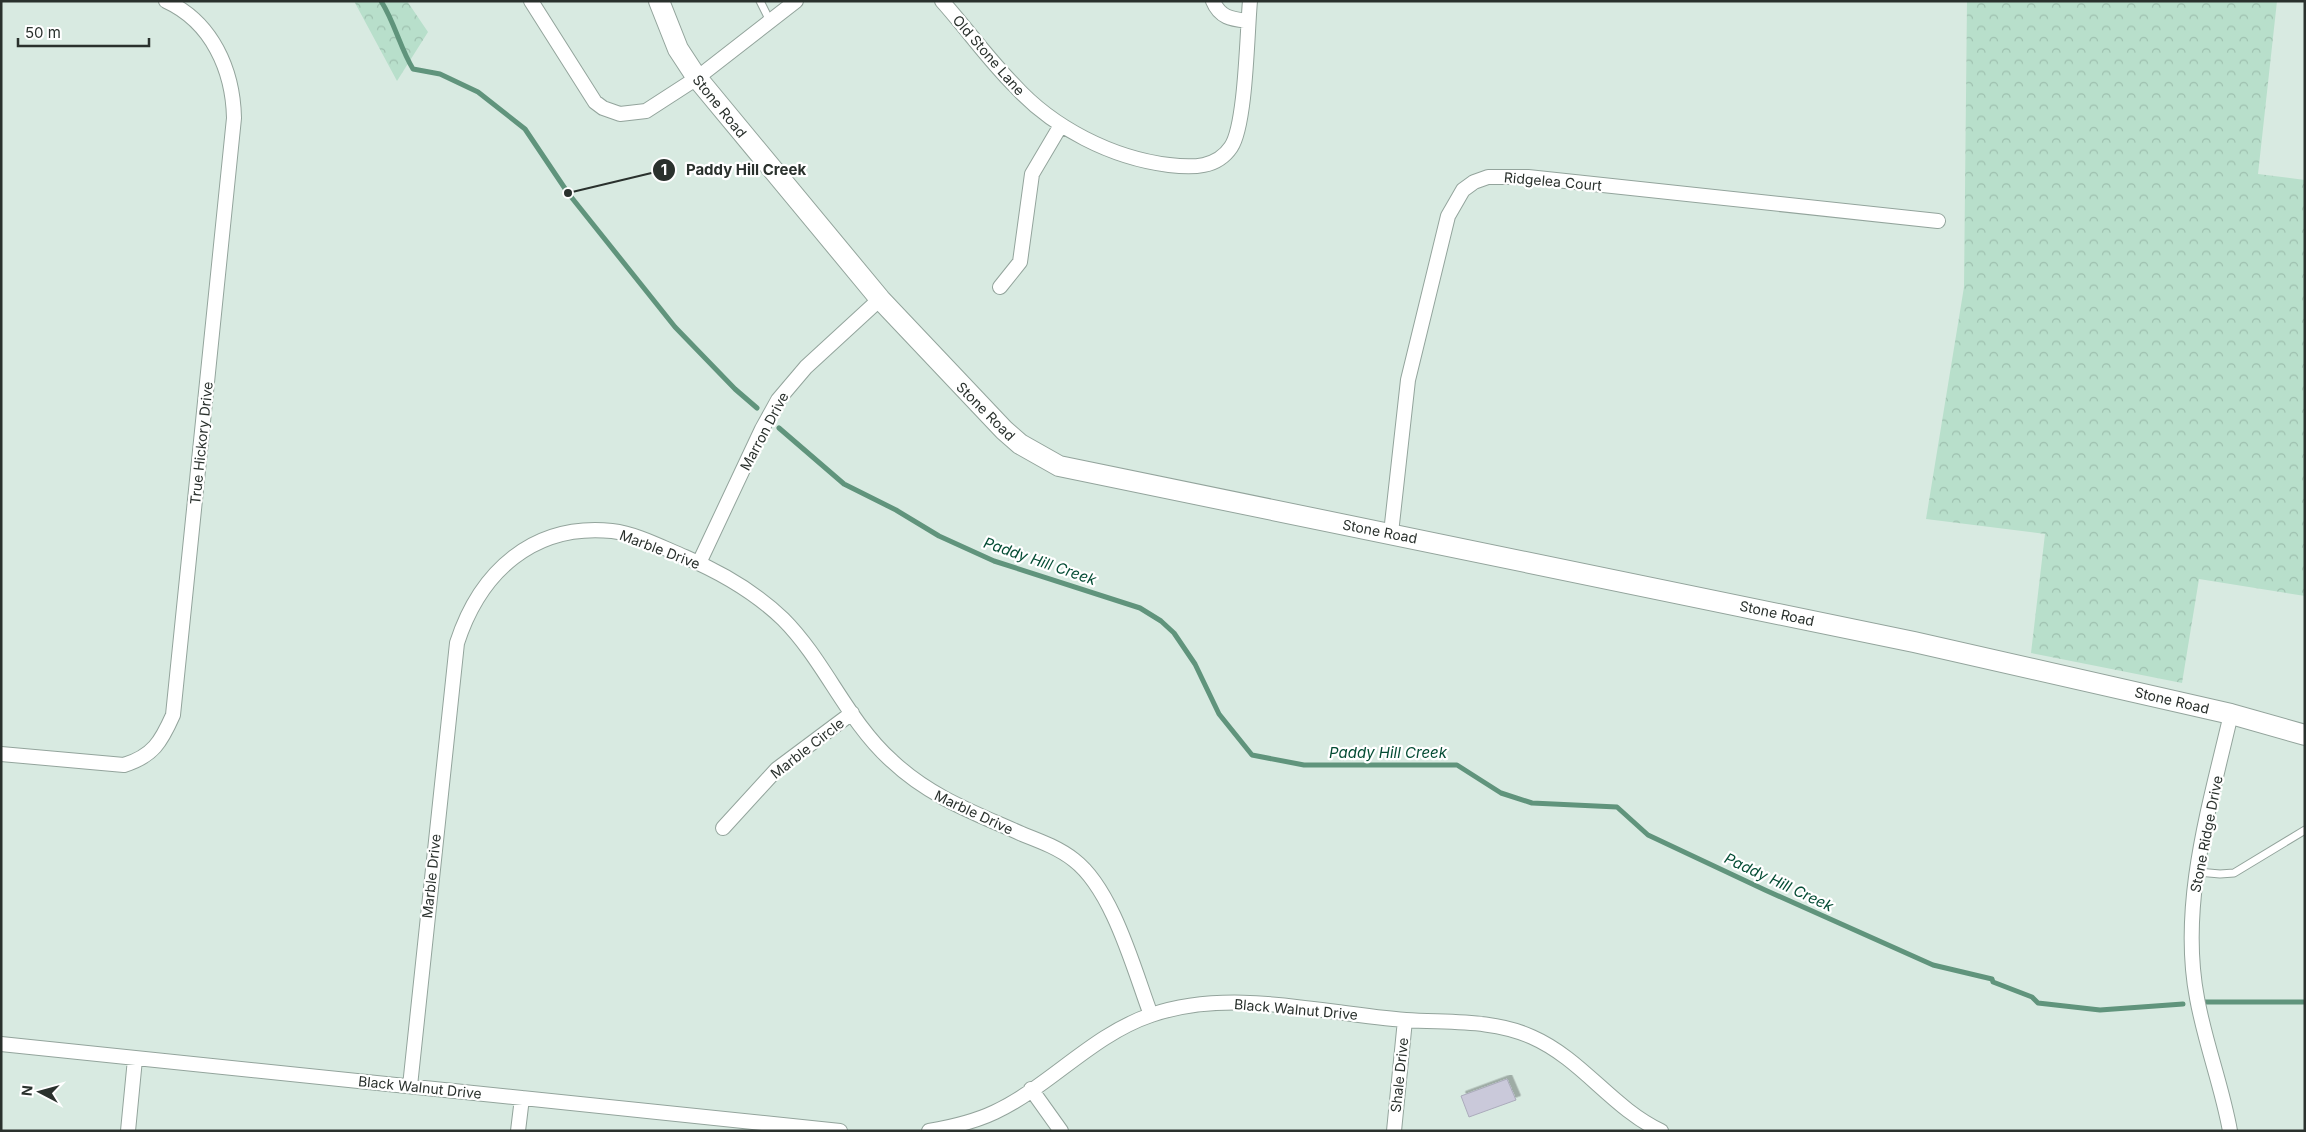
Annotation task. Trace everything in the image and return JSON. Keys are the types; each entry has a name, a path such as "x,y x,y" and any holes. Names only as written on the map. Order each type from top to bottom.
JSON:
{"street":[{"name":"True Hickory Drive","path":"1,754 124,765 140,760 154,749 163,736 173,715 234,118 234,94 229,76 213,43 203,29 188,14 166,1"},
{"path":"531,1 587,92 599,105 611,112 628,115 646,110 697,78 796,1"},
{"name":"Stone Road","path":"659,1 678,49 697,78 880,299 1004,430 1020,444 1059,466 1904,640 2232,714 2305,736"},
{"name":"Old Stone Lane","path":"942,1 1013,85 1061,126 1103,146 1155,163 1195,167 1209,165 1222,158 1238,134 1250,1"},
{"path":"1213,1 1216,10 1228,19 1248,21"},
{"path":"1000,287 1020,262 1032,174 1061,126"},
{"name":"Ridgelea Court","path":"1391,533 1410,370 1448,216 1459,196 1474,182 1488,177 1528,177 1938,221"},
{"name":"Marron Drive","path":"699,563 762,429 778,400 806,367 880,299"},
{"name":"Marble Drive","path":"410,1086 453,672 457,643 464,619 486,582 514,557 551,537 573,533 613,531 635,536 699,563 752,594 782,618 826,672 852,713 889,760 920,786 946,801 1036,840 1075,860 1088,874 1113,914 1151,1015"},
{"name":"Marble Circle","path":"723,828 777,769 852,713"},
{"name":"Stone Ridge Drive","path":"2230,1131 2197,998 2193,946 2194,898 2205,825 2232,714"},
{"name":"Black Walnut Drive","path":"929,1131 954,1127 995,1112 1092,1046 1151,1015 1191,1006 1230,1002 1405,1020 1480,1024 1531,1036 1572,1060 1628,1111 1661,1131"},
{"name":"Shale Drive","path":"1394,1131 1405,1020"},
{"name":"Black Walnut Drive","path":"1,1044 840,1131"},
{"path":"128,1131 135,1059"},
{"path":"1031,1089 1061,1131"},
{"path":"518,1131 522,1098"}],"lane":[{"path":"760,1 770,21"},
{"path":"2198,872 2234,873 2305,830"}],"green space":[{"path":"354,1 407,1 428,32 397,81"},
{"path":"1967,1 2277,1 2258,174 2305,180 2305,596 2199,579 2182,683 2031,653 2045,534 1926,519 1964,287"}],"building":[{"path":"1507,1079 1516,1100 1469,1117 1461,1096"}],"waterway":[{"name":"Paddy Hill Creek","path":"381,1 413,69 440,74 478,92 525,129 568,193 675,327 735,389 757,408"},
{"name":"Paddy Hill Creek","path":"779,428 844,484 896,510 939,536 994,561 1140,608 1161,621 1174,633 1195,664 1219,714 1252,755 1304,765 1457,765 1501,793 1532,803 1617,807 1648,835 1765,890 1933,965 1992,979 1993,982 2032,997 2038,1003 2100,1010 2183,1004"},
{"name":"Paddy Hill Creek","path":"2204,1002 2305,1002"}],"place":[{"name":"Paddy Hill Creek","path":"568,193"}]}
